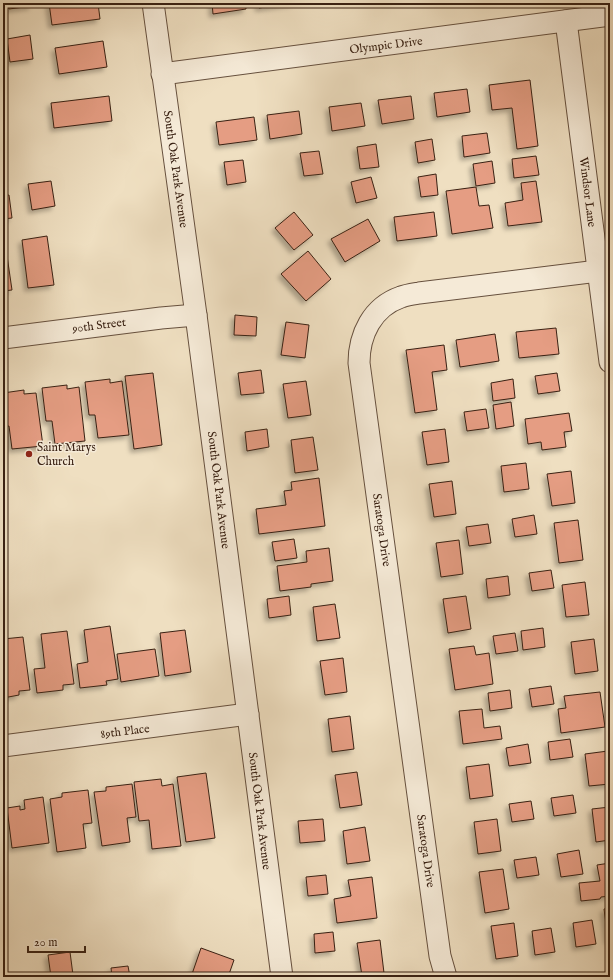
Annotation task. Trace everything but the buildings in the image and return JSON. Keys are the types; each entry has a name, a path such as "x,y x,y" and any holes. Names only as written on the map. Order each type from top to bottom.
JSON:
{"street":[{"name":"South Oak Park Avenue","path":"153,3 196,314 282,977"},
{"name":"Olympic Drive","path":"162,74 610,16"},
{"name":"Windsor Lane","path":"566,21 610,362"},
{"name":"Saratoga Drive","path":"446,977 440,956 436,932 359,351 362,338 368,324 375,314 384,306 401,297 419,293 598,271"},
{"name":"90th Street","path":"3,338 196,314"},
{"name":"89th Place","path":"3,746 248,714"}],"place":[{"name":"Saint Marys Church","path":"29,454"}]}
